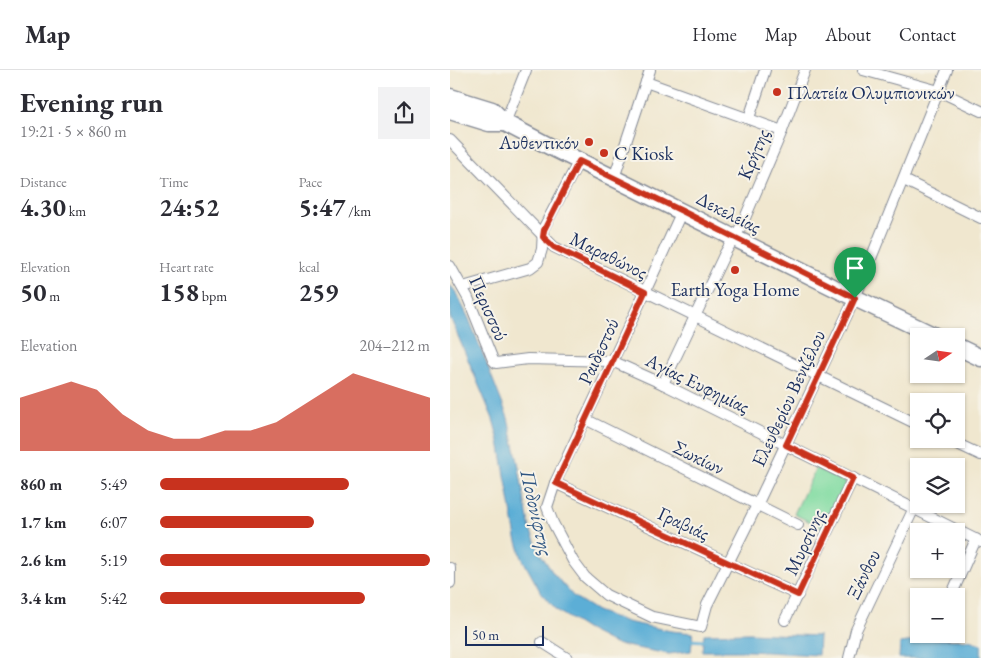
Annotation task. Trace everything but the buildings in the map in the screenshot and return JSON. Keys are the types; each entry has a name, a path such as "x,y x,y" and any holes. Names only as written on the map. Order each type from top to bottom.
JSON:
{"main road":[{"name":"Δεκελείας","path":"451,102 489,123 505,123 918,328"},
{"path":"965,350 981,358"}],"street":[{"path":"505,123 526,70"},
{"path":"614,178 650,70"},
{"name":"Κρήτης","path":"749,118 765,70"},
{"name":"Κρήτης","path":"663,384 725,253 742,226 782,131 805,70"},
{"path":"863,70 939,91 981,112"},
{"name":"Ελευθερίου Βενιζέλου","path":"702,628 707,605 786,445 855,298 947,70"},
{"path":"646,82 782,131"},
{"name":"Μαραθώνος","path":"450,140 554,247 910,421"},
{"path":"463,287 530,268 538,262 542,250 544,230 579,161"},
{"path":"904,180 981,218"},
{"name":"Ραιδεστού","path":"682,211 585,419 547,507 573,561 586,577 606,595 652,617 702,628"},
{"name":"Περισσού","path":"450,266 463,287 493,360 496,363"},
{"name":"Αγίας Ευφημίας","path":"496,363 528,358 612,361 663,384 910,506"},
{"name":"Σωκίων","path":"585,419 798,525"},
{"path":"965,447 981,455"},
{"name":"Μυρσίνης","path":"785,620 853,478"},
{"name":"Γραβιάς","path":"556,483 798,595"},
{"name":"Ξάνθου","path":"850,658 856,630 912,513"},
{"name":"Αγίας Ευφημίας","path":"924,513 979,540"},
{"path":"955,588 979,540"},
{"path":"450,568 450,583"},
{"path":"542,642 567,658"}],"green space":[{"path":"816,468 846,483 824,529 794,514"}],"water":[{"path":"450,285 469,319 508,418 530,529 540,553 553,573 573,596 597,611 627,622 671,631 693,633 691,651 669,654 615,644 586,629 558,611 541,593 522,558 516,538 499,441 493,419 450,317"},
{"path":"749,633 819,636 818,655 749,651 702,651 704,634"},
{"path":"965,640 969,640 981,644 981,658 899,658 900,643 965,643"}],"waterway":[{"name":"Ποδονίφτης","path":"689,640 705,641"}],"place":[{"name":"Πλατεία Ολυμπιονικών","path":"777,92"},
{"name":"Αυθεντικόν","path":"589,142"},
{"name":"C Kiosk","path":"604,153"},
{"name":"Earth Yoga Home","path":"735,270"}],"route":[{"path":"579,161 855,298 786,445 853,478 798,595 556,483 645,292 573,258 554,247 543,237 544,230 579,161"}]}
